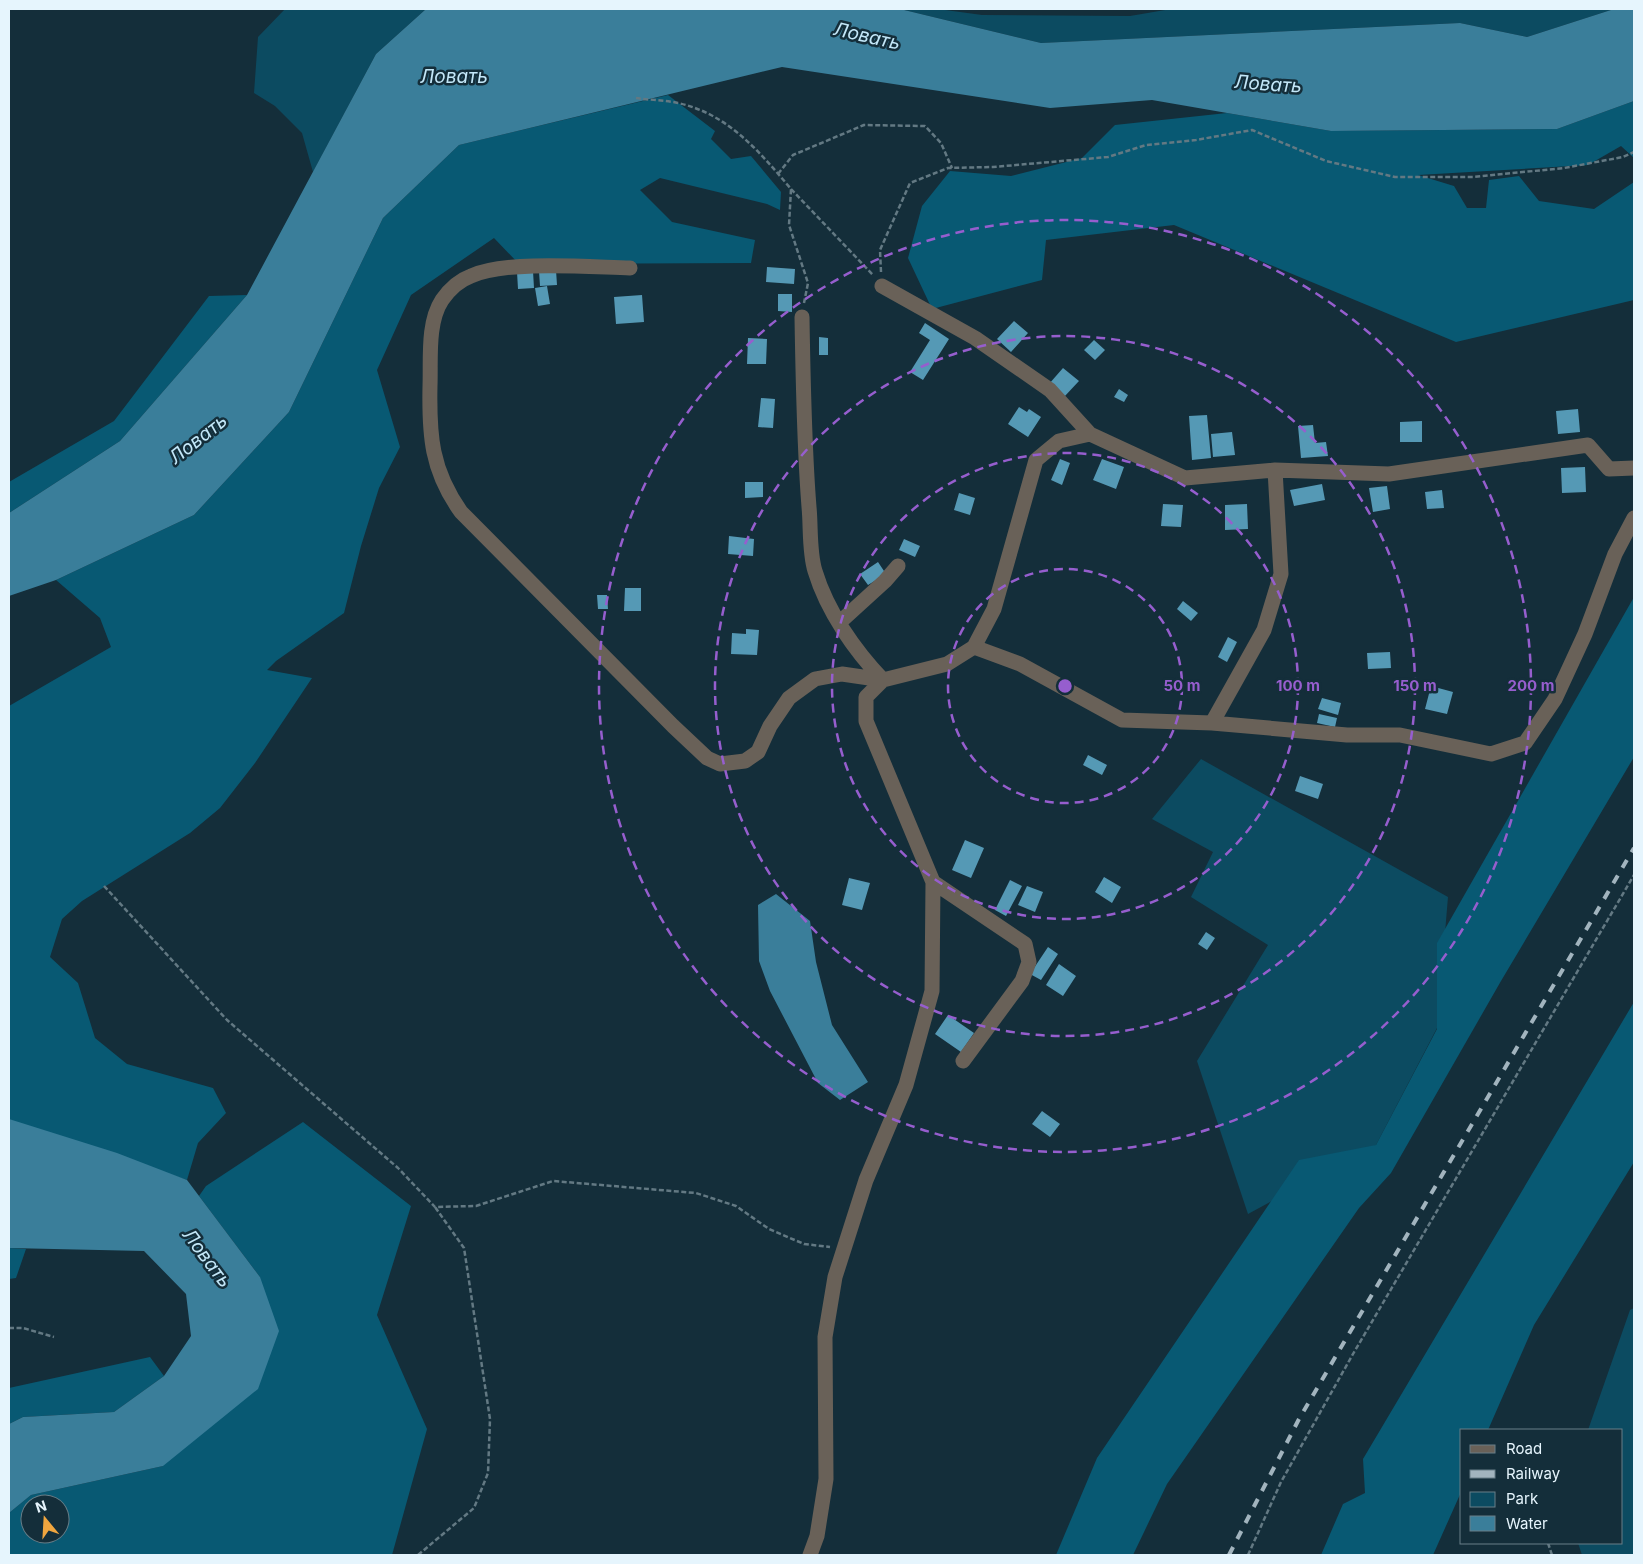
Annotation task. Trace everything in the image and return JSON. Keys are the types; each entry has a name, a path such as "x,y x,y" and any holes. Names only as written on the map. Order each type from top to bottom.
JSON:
{"street":[{"path":"630,268 504,267 471,275 454,287 442,301 432,330 430,402 432,450 446,492 461,512 707,758 720,764 745,761 758,752 770,726 789,698 815,679 842,674 883,680 947,664 974,647 994,610 1036,460 1060,441 1090,434"},
{"path":"882,286 975,338 1050,390 1090,434 1185,478 1275,470 1389,474 1588,445 1609,469 1634,468"},
{"path":"802,317 803,432 815,570 826,597 840,622 866,662 883,680"},
{"path":"1212,723 1264,630 1281,574 1275,470"},
{"path":"974,647 1020,664 1122,720 1212,723 1347,735 1400,734 1492,754 1525,743 1556,699 1585,634 1615,554 1634,518"},
{"path":"840,622 885,581 898,566"},
{"path":"810,1555 817,1536 826,1479 825,1337 835,1277 866,1180 906,1085 932,991 933,882 866,721 866,697 883,680"},
{"path":"933,882 1025,944 1029,962 1022,981 963,1061"}],"path":[{"path":"636,98 678,103 727,122 762,154 791,189 882,286"},
{"path":"778,174 793,155 864,125 926,126 941,143 952,168"},
{"path":"882,286 880,250 910,183 952,168 1108,157 1146,145 1196,140 1252,130 1326,161 1395,177 1473,177 1564,168 1623,158 1634,152"},
{"path":"791,189 789,225 808,283 802,317"},
{"path":"1248,1555 1281,1482 1343,1371 1634,875"},
{"path":"104,886 227,1020 398,1168 435,1207 464,1248 490,1419 488,1473 474,1508 418,1555"},
{"path":"435,1207 476,1206 553,1182 696,1193 736,1206 769,1229 804,1244 844,1249"},
{"path":"9,1328 23,1328 54,1337"}],"green space":[{"path":"285,9 426,9 376,54 313,172 302,133 275,106 254,93 258,37"},
{"path":"900,9 938,9 982,15 1130,16 1171,9 1614,9 1527,37 1460,23 1041,43"},
{"path":"1201,759 1448,897 1437,1028 1376,1145 1248,1214 1197,1061 1268,945 1191,897 1213,852 1152,819"},
{"path":"1634,1308 1634,1555 1582,1555 1578,1544 1623,1544 1623,1429 1588,1429 1630,1310"}],"shaded area":[{"path":"668,95 715,131 711,139 731,159 751,156 781,192 780,210 767,204 660,178 640,190 672,222 755,240 751,263 519,264 494,238 411,295 377,370 400,447 379,488 361,546 344,613 276,661 267,670 312,678 255,763 220,808 190,833 82,901 62,919 50,957 78,983 95,1038 127,1064 213,1088 226,1113 198,1143 187,1180 9,1122 9,706 111,647 100,618 56,580 194,515 289,412 383,218 459,145"},
{"path":"1634,101 1634,158 1621,146 1588,165 1418,175 1454,186 1467,208 1486,208 1489,180 1519,176 1539,201 1594,209 1634,182 1634,300 1456,342 1174,225 1046,240 1042,280 932,309 908,258 922,206 950,171 1011,176 1082,158 1115,125 1227,113 1331,131 1557,129"},
{"path":"247,295 120,441 9,513 9,482 114,421 209,296"},
{"path":"1634,597 1634,757 1501,981 1391,1173 1359,1208 1167,1484 1133,1555 1056,1555 1097,1458 1299,1160 1376,1145 1437,1029 1437,943"},
{"path":"1634,1002 1634,1162 1534,1325 1488,1429 1460,1429 1460,1494 1433,1555 1321,1555 1343,1504 1365,1493 1363,1459"},
{"path":"303,1122 411,1206 377,1315 427,1429 392,1555 9,1555 9,1513 20,1504 20,1544 70,1544 70,1494 36,1494 163,1466 260,1277 199,1196 206,1186"},
{"path":"9,1248 26,1249 16,1278 9,1279"},
{"path":"150,1357 164,1376 114,1412 23,1417 9,1424 9,1388"}],"water":[{"name":"Ловать","path":"426,9 900,9 1041,43 1460,23 1527,37 1614,9 1634,9 1634,101 1557,129 1331,131 1152,100 1050,108 782,67 459,145 383,218 289,412 194,515 56,580 9,596 9,513 120,441 247,295 376,54"},
{"path":"776,894 810,921 816,962 832,1025 868,1082 840,1100 818,1083 770,991 759,961 758,905"},
{"name":"Ловать","path":"9,1119 117,1153 187,1180 260,1277 279,1331 258,1389 163,1466 36,1494 20,1494 20,1504 9,1513 9,1424 23,1417 114,1412 164,1376 191,1336 186,1294 144,1251 9,1248"}],"building":[{"path":"767,267 795,269 794,284 766,282"},
{"path":"556,270 557,285 540,286 539,271"},
{"path":"533,271 534,288 518,289 517,272"},
{"path":"547,286 550,304 538,306 535,288"},
{"path":"778,294 792,294 792,312 778,311"},
{"path":"642,295 644,322 616,324 614,297"},
{"path":"1014,321 1028,333 1011,352 997,339"},
{"path":"925,323 949,339 923,380 910,372 930,340 919,333"},
{"path":"819,337 828,338 828,355 819,355"},
{"path":"748,338 767,339 766,364 747,364"},
{"path":"1094,340 1105,350 1095,360 1084,350"},
{"path":"1063,368 1079,381 1064,397 1049,384"},
{"path":"1119,389 1128,395 1124,402 1114,397"},
{"path":"761,398 775,399 773,428 758,427"},
{"path":"1019,407 1027,412 1029,409 1041,417 1028,437 1008,424"},
{"path":"1578,409 1580,432 1558,434 1556,411"},
{"path":"1207,415 1211,458 1192,460 1189,416"},
{"path":"1422,421 1422,442 1400,442 1400,422"},
{"path":"1313,425 1315,443 1326,442 1328,456 1301,458 1298,426"},
{"path":"1232,432 1235,455 1213,457 1211,434"},
{"path":"1060,459 1070,463 1062,485 1051,480"},
{"path":"1102,459 1124,467 1116,489 1093,480"},
{"path":"1585,467 1586,492 1562,493 1561,468"},
{"path":"745,482 763,482 763,497 745,498"},
{"path":"1322,484 1325,500 1294,506 1290,490"},
{"path":"1387,486 1390,509 1373,512 1369,488"},
{"path":"1442,490 1444,508 1427,509 1425,492"},
{"path":"959,493 975,498 970,515 954,510"},
{"path":"1163,504 1183,505 1181,527 1161,526"},
{"path":"1247,504 1248,529 1225,530 1225,505"},
{"path":"729,536 754,539 753,556 728,554"},
{"path":"904,539 920,546 915,557 899,550"},
{"path":"878,562 886,574 868,585 860,574"},
{"path":"625,588 641,588 641,611 624,611"},
{"path":"597,595 607,595 608,609 598,609"},
{"path":"1183,601 1198,613 1191,621 1177,609"},
{"path":"746,629 759,630 757,655 731,654 732,633 746,634"},
{"path":"1228,637 1237,642 1227,662 1218,657"},
{"path":"1390,652 1391,668 1368,669 1367,653"},
{"path":"1431,686 1453,692 1447,714 1425,709"},
{"path":"1322,698 1341,703 1338,715 1318,709"},
{"path":"1319,714 1337,718 1335,727 1317,723"},
{"path":"1088,755 1107,765 1102,775 1083,765"},
{"path":"1300,776 1323,784 1318,799 1295,791"},
{"path":"965,840 984,848 971,878 952,870"},
{"path":"1104,877 1121,887 1112,903 1095,892"},
{"path":"849,878 870,883 862,910 842,905"},
{"path":"1010,880 1022,886 1006,916 995,910"},
{"path":"1027,886 1043,892 1035,912 1018,905"},
{"path":"1206,932 1215,938 1207,950 1198,944"},
{"path":"1048,947 1058,954 1041,980 1030,974"},
{"path":"1059,964 1076,976 1063,996 1046,985"},
{"path":"948,1015 974,1033 961,1052 935,1034"},
{"path":"1042,1111 1060,1124 1050,1137 1032,1124"}],"railway":[{"path":"1229,1555 1299,1419 1634,848"}]}
